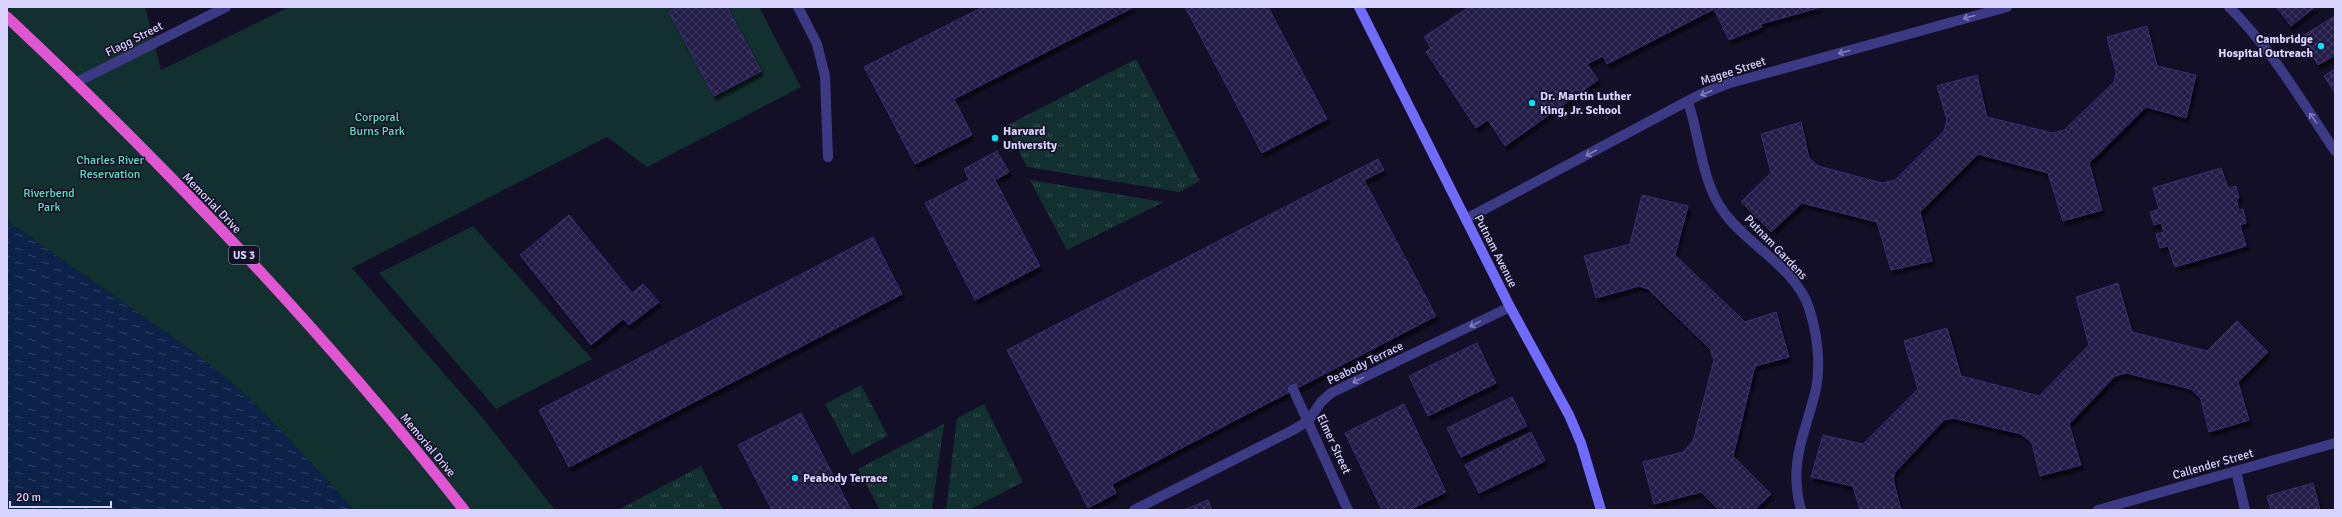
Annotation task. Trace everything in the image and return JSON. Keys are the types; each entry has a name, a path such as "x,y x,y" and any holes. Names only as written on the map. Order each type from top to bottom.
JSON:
{"highway":[{"name":"Memorial Drive","path":"7,16 197,206 277,291 370,397 464,510"}],"main road":[{"name":"Putnam Avenue","path":"1358,7 1510,307 1569,415 1581,443 1601,510"}],"street":[{"name":"Flagg Street","path":"75,83 226,7"},
{"path":"798,7 817,44 825,76 828,157"},
{"name":"Magee Street","path":"1466,219 1688,102 1727,84 2007,7"},
{"path":"2229,7 2249,29 2280,70 2335,150"},
{"name":"Putnam Gardens","path":"1688,102 1713,194 1723,212 1795,283 1809,308 1818,354 1818,371 1816,388 1795,467 1797,493 1801,510"},
{"name":"Peabody Terrace","path":"1134,510 1309,420 1321,402 1331,393 1510,307"},
{"name":"Elmer Street","path":"1293,389 1309,420 1348,510"},
{"name":"Callender Street","path":"2098,510 2335,443"},
{"path":"2236,471 2245,510"}],"green space":[{"path":"7,7 145,7 161,70 289,7 759,7 801,87 647,167 607,137 352,268 482,417 555,510 354,510 274,423 230,381 188,348 7,221"},
{"path":"1136,59 1200,181 1179,192 1027,167 1006,126"},
{"path":"1030,180 1164,202 1067,250"},
{"path":"473,226 592,359 496,409 379,273"},
{"path":"861,385 888,436 852,455 825,404"},
{"path":"984,404 1023,482 969,510 946,510 957,418"},
{"path":"944,424 932,510 880,510 858,469"},
{"path":"701,466 723,510 618,510"}],"water":[{"path":"7,221 188,348 230,381 274,423 354,510 7,510"}],"building":[{"path":"678,7 727,7 761,71 714,96 669,12"},
{"path":"983,7 1134,7 954,99 972,135 915,164 864,67"},
{"path":"1185,7 1268,7 1327,119 1262,153"},
{"path":"1469,7 1821,7 1761,24 1762,27 1729,40 1714,9 1607,64 1603,56 1587,64 1598,80 1505,146 1488,120 1476,128 1426,52 1431,48 1424,37"},
{"path":"2276,7 2315,7 2291,26"},
{"name":"Cambridge Hospital Outreach","path":"2335,16 2335,55 2318,65 2301,37"},
{"path":"2147,26 2157,66 2196,75 2186,118 2146,107 2089,163 2102,210 2063,221 2048,173 1978,154 1920,212 1932,261 1891,270 1877,222 1802,203 1771,232 1741,202 1771,173 1761,134 1801,122 1809,158 1818,166 1882,183 1895,180 1944,131 1947,120 1937,86 1977,75 1987,117 2053,133 2064,130 2114,82 2116,72 2107,37"},
{"path":"2335,69 2335,93 2324,76"},
{"path":"997,151 1009,172 995,180 1040,266 975,300 925,203 969,180 964,169"},
{"path":"1378,159 1384,170 1364,180 1436,316 1112,484 1116,493 1088,508 1007,350"},
{"path":"2221,168 2228,188 2236,186 2239,198 2236,199 2239,210 2243,209 2246,223 2240,225 2246,246 2175,267 2168,246 2160,248 2156,234 2164,232 2161,223 2154,225 2150,212 2159,209 2153,188"},
{"path":"1642,195 1688,206 1675,255 1745,322 1776,312 1789,357 1755,366 1733,456 1771,494 1754,510 1719,510 1701,492 1654,504 1643,462 1683,452 1693,441 1714,360 1710,349 1648,289 1639,286 1596,298 1584,256 1630,244"},
{"path":"569,215 632,293 643,284 659,302 629,325 623,319 591,345 520,255"},
{"path":"873,237 902,294 569,467 539,410"},
{"path":"2118,283 2132,332 2207,351 2237,321 2268,352 2238,382 2249,420 2209,432 2201,399 2191,389 2126,373 2115,376 2069,424 2081,465 2040,476 2032,443 2021,434 1953,418 1944,420 1895,472 1893,479 1901,510 1860,510 1853,486 1811,477 1823,435 1863,444 1918,389 1904,341 1947,328 1961,376 2039,396 2089,345 2076,297"},
{"path":"1477,343 1496,383 1428,416 1409,376"},
{"path":"1512,397 1527,426 1461,457 1447,428"},
{"path":"1404,404 1446,492 1409,510 1382,510 1345,433"},
{"name":"Peabody Terrace","path":"801,413 851,510 772,510 738,445"},
{"path":"1531,432 1545,461 1479,493 1465,465"},
{"path":"2313,483 2320,510 2271,510 2267,496"},
{"path":"1208,500 1212,510 1184,510"}],"place":[{"name":"Cambridge Hospital Outreach","path":"2321,46"},
{"name":"Dr. Martin Luther King, Jr. School","path":"1532,103"},
{"name":"Harvard University","path":"995,138"},
{"name":"Peabody Terrace","path":"795,478"}],"park label":[{"name":"Corporal Burns Park","path":"377,124"},
{"name":"Charles River Reservation","path":"110,167"},
{"name":"Riverbend Park","path":"49,200"}]}
